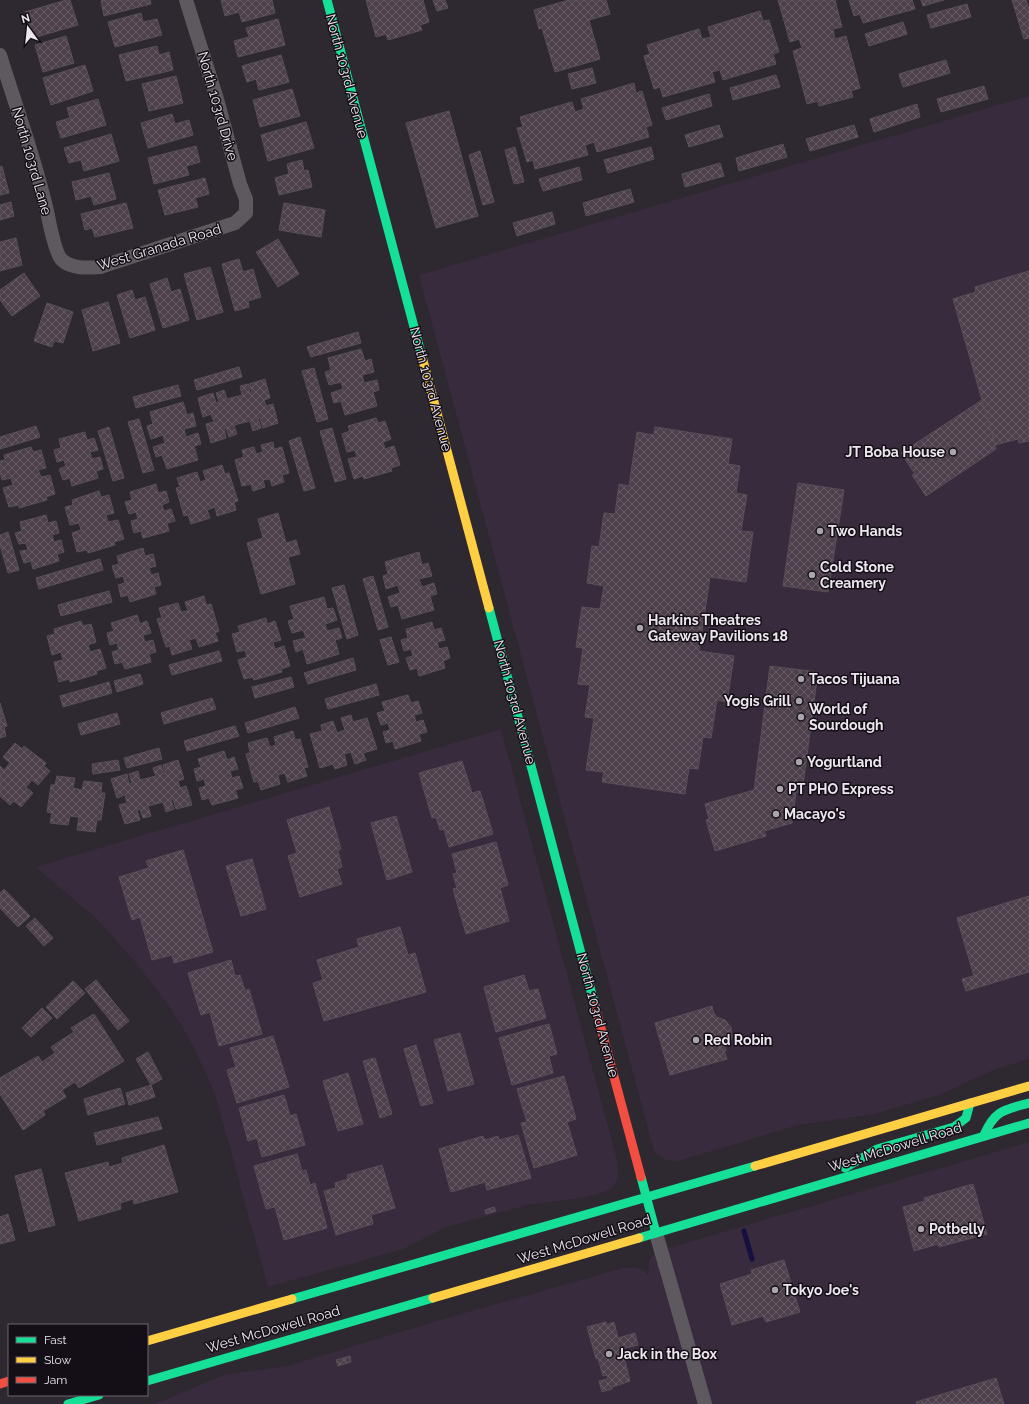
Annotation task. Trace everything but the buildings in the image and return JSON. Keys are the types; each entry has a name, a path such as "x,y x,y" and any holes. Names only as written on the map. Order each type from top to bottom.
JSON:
{"main road":[{"name":"North 103rd Avenue","path":"327,0 410,306 656,1233"},
{"name":"West McDowell Road","path":"148,1341 646,1198 1029,1086"},
{"path":"818,1185 877,1149 954,1127 969,1116 970,1103"},
{"path":"984,1136 989,1123 1002,1110 1029,1103"},
{"name":"West McDowell Road","path":"148,1381 656,1233 1029,1122"},
{"path":"68,1404 96,1396"}],"street":[{"name":"North 103rd Drive","path":"186,0 217,99 240,184 246,199 246,214"},
{"name":"North 103rd Lane","path":"0,55 40,180 55,246 60,259 68,264"},
{"name":"West Granada Road","path":"68,264 83,269 100,267 236,223 246,214"},
{"name":"North 103rd Avenue","path":"656,1233 705,1404"}],"shaded area":[{"path":"1029,96 1029,1059 993,1070 939,1095 874,1114 798,1125 678,1161 666,1160 656,1153 653,1147 419,275"},
{"path":"501,729 618,1164 618,1177 613,1187 604,1192 586,1197 528,1205 446,1227 403,1249 268,1287 215,1095 194,1047 172,1010 137,964 96,918 36,867"},
{"path":"1029,1142 1029,1404 155,1404 224,1375 287,1366 440,1320 623,1268 632,1267 642,1269 648,1275 650,1259 655,1252"}],"waterway":[{"path":"744,1231 752,1259"}],"traffic: fast":[{"path":"327,0 422,357"},
{"path":"489,608 595,1006"},
{"path":"845,1168 877,1149 954,1127 966,1118 970,1103"},
{"path":"984,1135 992,1120 1001,1112 1029,1103"},
{"path":"639,1238 1029,1123"},
{"path":"292,1299 755,1166"},
{"path":"641,1177 656,1233"},
{"path":"148,1381 433,1298"},
{"path":"68,1404 96,1396"}],"traffic: slow":[{"path":"422,357 489,608"},
{"path":"755,1166 1029,1086"},
{"path":"433,1298 639,1238"},
{"path":"148,1341 292,1299"}],"traffic: jam":[{"path":"595,1006 641,1177"},
{"path":"0,1384 8,1381"}],"place":[{"name":"JT Boba House","path":"953,452"},
{"name":"Two Hands","path":"820,531"},
{"name":"Cold Stone Creamery","path":"812,575"},
{"name":"Harkins Theatres Gateway Pavilions 18","path":"640,628"},
{"name":"Tacos Tijuana","path":"801,679"},
{"name":"Yogis Grill","path":"799,701"},
{"name":"World of Sourdough","path":"801,717"},
{"name":"Yogurtland","path":"799,762"},
{"name":"PT PHO Express","path":"780,789"},
{"name":"Macayo's","path":"776,814"},
{"name":"Red Robin","path":"696,1040"},
{"name":"Potbelly","path":"921,1229"},
{"name":"Tokyo Joe's","path":"775,1290"},
{"name":"Jack in the Box","path":"609,1354"}]}
